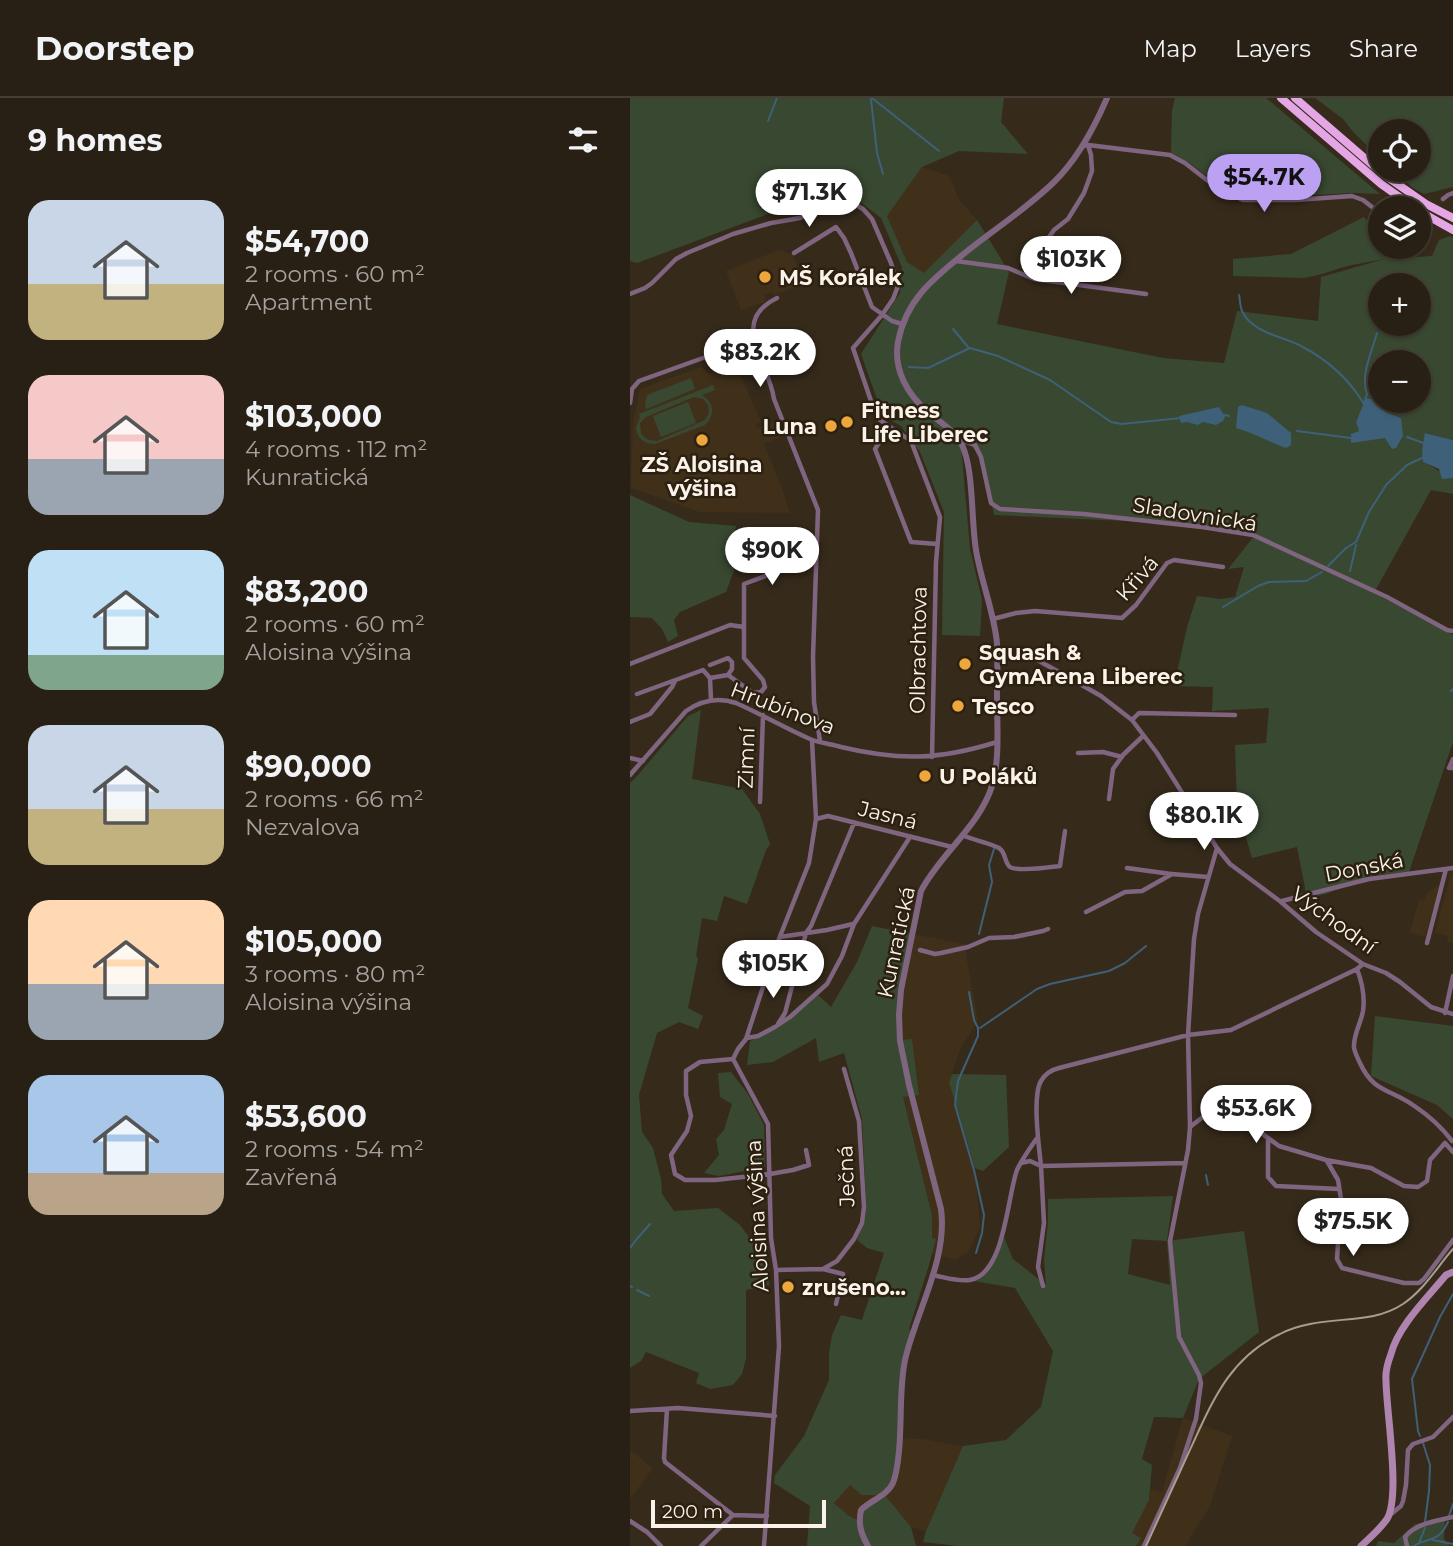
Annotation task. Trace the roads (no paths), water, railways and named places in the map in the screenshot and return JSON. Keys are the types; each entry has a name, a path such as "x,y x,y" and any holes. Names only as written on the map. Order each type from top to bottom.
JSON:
{"highway":[{"path":"1281,98 1398,196"},
{"path":"1295,98 1383,174 1426,204 1450,216"},
{"path":"1431,218 1453,230"}],"main road":[{"path":"1361,1546 1388,1517 1393,1497 1385,1377 1391,1350 1400,1332 1446,1275 1453,1272"}],"street":[{"path":"959,439 920,404 903,380 897,356 902,324 925,287 1057,180 1085,146 1107,98"},
{"path":"1085,146 1170,155 1185,163 1221,191 1242,200 1352,196 1368,204"},
{"path":"1034,279 1040,250 1054,230 1068,219 1092,172 1091,155 1085,146"},
{"path":"1443,199 1453,193"},
{"path":"630,294 652,283 676,259 687,253 733,234 800,218 826,201 840,199 851,202 863,209 872,219 897,280 897,290 882,315 853,348 871,401 880,420 911,441 939,437 959,439"},
{"path":"794,253 836,227 844,238 872,307 892,321 902,324"},
{"path":"956,261 1008,268 1034,279 1146,294"},
{"path":"777,298 757,312 752,327 753,340 818,510 813,657 814,702 820,741"},
{"path":"630,403 632,389 639,381 753,340"},
{"path":"889,427 875,449 911,542 937,544"},
{"name":"Kunratická","path":"868,1546 859,1524 861,1510 889,1490 895,1478 905,1360 932,1275 940,1241 942,1216 909,1086 901,1041 901,990 921,891 986,800 992,785 997,742 997,648 976,550 969,473 959,439"},
{"name":"Sladovnická","path":"959,439 975,445 981,457 991,503 1000,509 1084,514 1253,535 1453,631"},
{"name":"Olbrachtova","path":"911,441 940,517 932,757"},
{"path":"710,678 728,675 753,694 761,692 765,687 763,680 744,658 744,584 816,556"},
{"name":"Křivá","path":"992,619 1016,612 1035,611 1122,618 1136,605 1167,564 1174,560 1223,567"},
{"path":"630,664 730,625 744,627"},
{"name":"Východní","path":"997,648 1016,649 1039,660 1101,696 1132,720 1230,864 1363,964 1401,982 1431,1007 1453,1014"},
{"path":"710,665 728,658 732,662 732,669 728,675"},
{"path":"637,694 703,670 710,678 711,699"},
{"path":"630,722 650,713 675,681"},
{"name":"Hrubínova","path":"630,775 686,711 711,699 728,700 812,740 868,752 903,757 932,757 997,742"},
{"path":"1132,720 1139,713 1235,715"},
{"name":"Zimní","path":"760,802 763,715"},
{"path":"1110,799 1113,769 1143,736"},
{"path":"806,1150 809,1165 770,1174 715,1180 685,1180 675,1174 671,1155 687,1131 691,1116 686,1095 686,1071 700,1062 733,1059 746,1039 780,937 809,863 816,819 812,740"},
{"path":"1078,753 1103,752 1122,757"},
{"path":"630,758 643,761"},
{"path":"1453,759 1449,768 1453,768"},
{"name":"Jasná","path":"816,819 828,816 952,847"},
{"path":"775,1027 785,1013 806,933 854,822"},
{"path":"962,835 998,847 1009,866 1014,869 1060,866 1065,831"},
{"path":"746,1039 758,1036 790,1017 827,984 842,956 854,924 910,837"},
{"path":"1144,1546 1180,1468 1196,1419 1201,1383 1179,1337 1170,1241 1190,1127 1188,1035 1194,939 1198,914 1217,848"},
{"path":"1127,868 1209,877"},
{"name":"Donská","path":"1281,902 1369,879 1453,868"},
{"path":"1427,943 1446,869"},
{"path":"1086,912 1125,892 1142,891 1172,874"},
{"path":"780,937 854,924"},
{"path":"920,950 942,953 968,947 989,938 1014,937 1048,929"},
{"path":"1043,1286 1038,1267 1044,1223 1037,1093 1042,1078 1051,1070 1188,1035 1231,1030 1363,964"},
{"path":"1190,1127 1212,1110 1222,1108 1279,1146 1326,1160 1371,1168 1404,1186 1418,1186 1427,1181 1430,1160 1445,1143 1453,1141 1441,1126 1410,1103 1384,1091 1371,1081 1361,1066 1354,1048 1364,996 1357,969"},
{"path":"1445,1013 1453,976"},
{"name":"Aloisina výšina","path":"733,1059 768,1124 771,1238 776,1270 779,1346 764,1546"},
{"name":"Ječná","path":"823,1269 836,1261 854,1240 862,1223 864,1207 859,1121 844,1069"},
{"path":"1256,1129 1310,1105"},
{"path":"932,1275 968,1280 981,1275 990,1265 1000,1240 1017,1169 1038,1138"},
{"path":"1268,1139 1268,1177 1276,1186 1339,1189"},
{"path":"1445,1143 1453,1152"},
{"path":"1326,1160 1338,1180 1341,1212 1337,1259 1342,1268 1404,1283 1419,1283 1453,1240"},
{"path":"1021,1163 1030,1161 1041,1166 1185,1163"},
{"path":"776,1270 823,1269 843,1274 836,1304"},
{"path":"630,1411 678,1408 775,1416"},
{"path":"667,1409 665,1462 733,1516 767,1516"},
{"path":"1388,1517 1403,1501 1408,1450 1413,1444 1433,1437 1453,1418"},
{"path":"701,1546 733,1516"},
{"path":"1407,1546 1405,1537 1412,1530 1453,1517"},
{"path":"630,1521 647,1532 661,1546"},
{"path":"1367,1546 1374,1534"}],"water":[{"path":"1368,398 1368,413 1388,413 1401,418 1403,436 1396,448 1392,449 1385,438 1351,443 1351,434 1359,431 1356,422"},
{"path":"1242,405 1267,413 1291,433 1291,445 1286,448 1236,428 1238,407"},
{"path":"1219,407 1225,417 1216,425 1203,422 1198,425 1181,423 1179,416"},
{"path":"1425,433 1453,440 1453,478 1442,479 1439,469 1423,462"}],"waterway":[{"path":"768,121 777,98"},
{"path":"872,98 939,151"},
{"path":"871,99 877,153 883,174"},
{"path":"1239,295 1242,311 1253,324 1320,357 1345,378 1364,404"},
{"path":"953,329 968,347"},
{"path":"1364,403 1367,394 1366,372 1376,336"},
{"path":"909,367 928,368 970,348 998,356 1050,380 1111,422 1122,424 1181,418"},
{"path":"1221,414 1229,416"},
{"path":"1297,431 1351,438"},
{"path":"1407,437 1426,444"},
{"path":"1328,566 1356,542 1369,512 1386,485 1407,465 1424,457"},
{"path":"1350,571 1356,545"},
{"path":"1223,607 1269,582 1306,581 1322,572"},
{"path":"979,934 992,882 989,865 994,849"},
{"path":"980,1028 1037,989 1109,971 1125,963 1146,946"},
{"path":"969,992 978,1036 958,1081 955,1105 984,1215 976,1253"},
{"path":"1206,1175 1208,1185"},
{"path":"630,1248 650,1224"},
{"path":"637,1290 649,1296"},
{"path":"1420,1436 1412,1379 1453,1294"},
{"path":"1423,1443 1430,1465 1425,1522"},
{"path":"1449,1516 1453,1504"},
{"path":"1419,1543 1439,1535 1448,1522"},
{"path":"1414,1546 1419,1543 1425,1528"},
{"path":"1433,1540 1453,1544"}],"tram line":[{"path":"1146,1546 1214,1401 1223,1385 1247,1356 1262,1344 1295,1328 1369,1317 1392,1310 1417,1292 1453,1249"}],"place":[{"name":"MŠ Korálek","path":"765,277"},
{"name":"Fitness Life Liberec","path":"847,422"},
{"name":"Luna","path":"831,426"},
{"name":"ZŠ Aloisina výšina","path":"702,440"},
{"name":"Squash & GymArena Liberec","path":"965,664"},
{"name":"Tesco","path":"958,706"},
{"name":"U Poláků","path":"925,776"},
{"name":"zrušeno...","path":"788,1287"}]}
